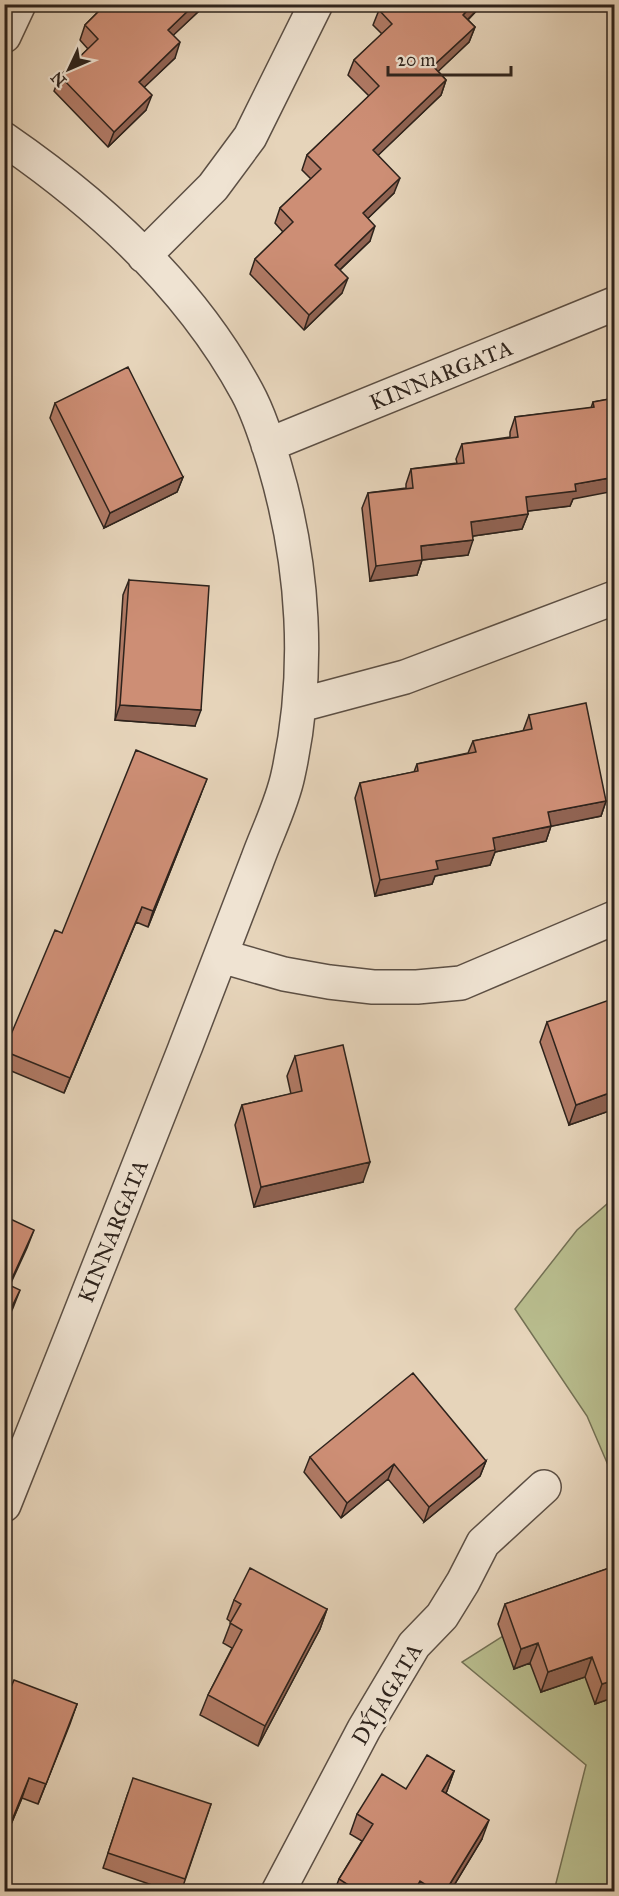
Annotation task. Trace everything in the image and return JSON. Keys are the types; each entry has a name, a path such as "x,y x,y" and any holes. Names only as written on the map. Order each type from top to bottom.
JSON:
{"street":[{"path":"4,36 19,4"},
{"path":"144,256 213,187 250,137 316,4"},
{"name":"KINNARGATA","path":"4,139 49,170 92,205 144,256 195,314 224,353 248,394 268,445 285,501 296,558 301,615 300,705 287,779 221,956 4,1505"},
{"name":"KINNARGATA","path":"268,445 615,304"},
{"path":"300,705 405,677 615,598"},
{"path":"221,956 284,974 373,987 417,987 461,983 615,918"},
{"name":"DÝJAGATA","path":"278,1892 364,1729 414,1645 442,1616 483,1543 544,1487"}],"green space":[{"path":"614,1198 614,1479 587,1416 515,1309 577,1230"},
{"path":"614,1561 614,1891 554,1891 586,1765 462,1662 610,1568"}],"building":[{"path":"106,4 195,4 168,30 180,42 139,82 152,95 114,132 60,76 98,39 85,25"},
{"path":"384,4 473,4 463,15 475,27 433,66 446,80 373,150 400,178 363,213 375,226 335,265 348,278 309,315 255,259 293,222 280,208 321,169 307,155 379,86 354,60 392,24 379,10"},
{"path":"128,367 183,477 110,513 55,403"},
{"path":"615,398 615,477 575,484 576,491 526,497 528,514 471,522 473,540 421,546 422,560 376,566 368,493 413,488 411,469 464,463 462,444 518,437 515,417 594,407 593,402"},
{"path":"129,580 209,586 201,710 120,705"},
{"path":"586,703 606,801 548,812 551,826 493,838 495,850 436,861 438,869 380,880 360,783 418,771 417,764 476,752 473,741 532,729 529,715"},
{"path":"136,750 207,779 153,911 142,907 70,1078 4,1051 55,930 62,933"},
{"path":"615,998 615,1091 576,1105 547,1022"},
{"path":"343,1045 370,1162 261,1187 242,1105 302,1091 295,1056"},
{"path":"4,1216 34,1230 9,1285 20,1290 4,1323"},
{"path":"413,1373 486,1461 429,1507 394,1464 347,1503 310,1457"},
{"path":"615,1566 615,1680 602,1684 592,1657 548,1672 538,1643 521,1649 505,1604"},
{"path":"250,1568 327,1609 265,1726 208,1695 242,1630 230,1623 241,1604 234,1600"},
{"path":"14,1680 77,1704 46,1784 29,1778 8,1830 4,1828 4,1704"},
{"path":"427,1755 454,1771 442,1791 489,1820 445,1892 437,1892 420,1881 414,1892 401,1886 398,1892 359,1892 339,1879 373,1824 357,1814 382,1774 406,1789"},
{"path":"133,1778 211,1804 185,1879 108,1853"}]}
